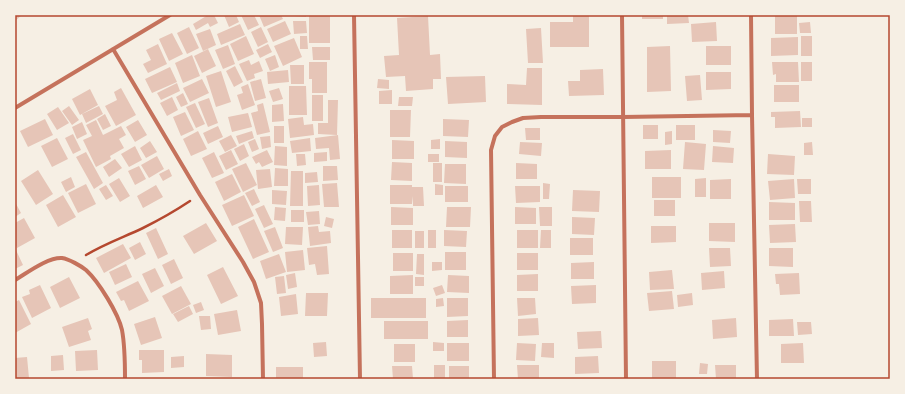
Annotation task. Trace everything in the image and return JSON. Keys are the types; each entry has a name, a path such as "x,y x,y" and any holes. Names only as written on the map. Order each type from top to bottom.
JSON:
{"street":[{"path":"15,108 170,15"},
{"path":"354,15 360,379"},
{"path":"622,15 626,379"},
{"path":"751,15 757,379"},
{"path":"113,49 254,282 261,303 263,379"},
{"path":"494,379 491,150 495,136 502,127 523,118 541,117 752,115"},
{"path":"15,280 47,261 61,258 73,262 86,270 97,282 113,308 121,329 125,350 125,379"}],"path":[{"path":"73,262 97,249 143,228 200,195"}],"building":[{"path":"15,15 22,15 15,21"},
{"path":"208,15 214,15 218,23 210,27 208,23 196,30 193,24"},
{"path":"224,15 236,15 239,22 229,27"},
{"path":"241,15 254,15 259,25 248,30"},
{"path":"259,15 281,15 283,19 264,27"},
{"path":"306,15 306,17 294,16"},
{"path":"309,15 330,15 330,43 309,43"},
{"path":"573,15 589,15 589,47 550,47 550,22 573,22"},
{"path":"642,15 663,15 663,19 642,19"},
{"path":"667,15 688,15 689,23 667,24"},
{"path":"775,15 797,15 797,34 775,34"},
{"path":"428,16 430,55 440,54 441,79 433,79 433,89 406,91 405,76 386,77 384,56 399,55 397,18"},
{"path":"285,21 291,34 273,42 267,29"},
{"path":"293,21 306,21 307,33 294,34"},
{"path":"716,22 717,41 692,42 691,24"},
{"path":"810,22 811,33 800,33 799,23"},
{"path":"240,24 245,35 221,45 217,34"},
{"path":"189,27 199,48 187,54 177,33"},
{"path":"261,27 268,42 258,47 251,32"},
{"path":"541,28 543,63 528,63 526,29"},
{"path":"210,29 216,45 203,51 196,34"},
{"path":"172,33 183,54 169,61 159,39"},
{"path":"246,36 254,54 238,61 230,44"},
{"path":"300,36 307,36 308,49 300,49"},
{"path":"801,36 812,36 812,56 801,56"},
{"path":"798,37 798,55 771,56 771,38"},
{"path":"294,38 302,57 283,66 274,46"},
{"path":"158,44 167,64 148,73 143,64 151,60 146,50"},
{"path":"268,44 272,52 260,58 256,50"},
{"path":"228,45 235,64 223,69 215,50"},
{"path":"670,46 671,91 647,92 647,47"},
{"path":"706,46 731,46 731,65 706,65"},
{"path":"312,47 330,47 330,60 313,60"},
{"path":"208,49 216,66 202,73 194,56"},
{"path":"192,55 200,76 183,83 175,63"},
{"path":"275,55 279,67 270,71 265,59"},
{"path":"249,60 251,65 259,61 263,71 254,74 255,78 247,81 239,64"},
{"path":"309,62 327,62 327,93 312,93 312,79 309,79"},
{"path":"772,62 798,62 799,82 776,82 776,74 773,75"},
{"path":"801,62 812,62 812,81 801,81"},
{"path":"290,65 304,65 304,84 291,84"},
{"path":"235,66 243,82 234,87 226,71"},
{"path":"170,67 177,82 152,93 145,79"},
{"path":"527,68 542,68 542,105 507,104 507,84 526,85"},
{"path":"603,69 604,95 569,96 568,81 580,81 580,70"},
{"path":"288,70 289,82 268,84 267,72"},
{"path":"221,71 231,102 216,107 206,76"},
{"path":"706,72 731,72 731,89 706,90"},
{"path":"700,75 702,100 687,101 685,76"},
{"path":"485,76 486,102 448,104 446,77"},
{"path":"202,79 209,93 190,102 183,88"},
{"path":"261,79 266,98 255,101 250,82"},
{"path":"378,79 389,80 389,89 377,88"},
{"path":"177,83 180,91 161,100 157,93"},
{"path":"248,84 255,105 242,110 237,95 243,93 241,87"},
{"path":"774,85 799,85 799,102 774,102"},
{"path":"289,86 306,86 307,115 289,115"},
{"path":"121,88 136,115 116,126 105,106 117,100 114,92"},
{"path":"279,88 283,99 273,102 269,91"},
{"path":"90,89 98,105 80,115 72,99"},
{"path":"392,90 392,104 379,104 379,91"},
{"path":"183,93 188,104 181,107 176,97"},
{"path":"312,95 323,95 323,121 312,121"},
{"path":"172,97 178,110 167,116 160,103"},
{"path":"399,97 413,97 412,106 398,106"},
{"path":"209,98 218,123 208,127 198,102"},
{"path":"328,100 338,100 337,135 318,134 318,123 328,123"},
{"path":"195,103 205,124 196,128 186,107"},
{"path":"263,103 270,132 257,135 251,113 258,111 257,105"},
{"path":"283,104 284,121 272,122 272,105"},
{"path":"69,106 79,120 72,125 62,111"},
{"path":"99,106 103,114 86,123 82,114"},
{"path":"58,107 69,123 57,130 47,114"},
{"path":"390,110 411,110 410,137 390,137"},
{"path":"800,111 801,127 775,128 775,117 771,117 771,112"},
{"path":"185,112 194,130 181,136 173,117"},
{"path":"248,113 252,127 232,132 228,117"},
{"path":"105,114 111,126 103,130 97,119"},
{"path":"303,117 304,125 313,124 314,135 290,138 288,119"},
{"path":"802,118 812,118 812,127 802,127"},
{"path":"45,119 53,135 28,147 20,131"},
{"path":"443,119 469,120 468,137 443,136"},
{"path":"96,120 103,135 121,126 126,135 119,139 124,148 110,156 111,159 96,167 83,140 92,136 86,125"},
{"path":"138,120 147,135 135,142 126,127"},
{"path":"82,122 87,134 77,139 72,127"},
{"path":"643,125 658,125 658,139 643,139"},
{"path":"676,125 695,125 695,140 676,140"},
{"path":"218,126 223,137 208,144 203,133"},
{"path":"274,126 284,126 284,143 274,143"},
{"path":"525,128 540,128 540,140 526,140"},
{"path":"713,130 731,131 730,143 713,142"},
{"path":"198,131 207,149 191,156 183,139"},
{"path":"252,131 254,138 239,144 236,136"},
{"path":"672,131 672,144 665,145 665,132"},
{"path":"73,134 81,150 73,154 65,138"},
{"path":"231,135 237,146 225,152 219,141"},
{"path":"338,135 340,159 330,160 329,148 316,149 315,138"},
{"path":"270,136 271,147 262,149 260,137"},
{"path":"57,138 68,159 52,167 41,146"},
{"path":"310,138 311,151 292,153 290,141"},
{"path":"255,139 259,149 252,152 248,142"},
{"path":"440,139 440,149 431,149 431,140"},
{"path":"392,140 414,141 414,159 392,159"},
{"path":"150,141 157,152 146,158 140,148"},
{"path":"445,141 467,142 467,158 445,157"},
{"path":"520,142 542,143 541,156 519,154"},
{"path":"685,142 706,144 704,170 683,169"},
{"path":"812,142 813,155 804,155 804,143"},
{"path":"244,144 249,156 240,161 234,149"},
{"path":"135,146 142,160 129,167 121,154"},
{"path":"275,146 287,147 287,166 274,165"},
{"path":"713,146 734,148 733,163 712,162"},
{"path":"231,150 238,164 226,170 219,156"},
{"path":"267,150 273,162 262,167 259,162 256,164 252,157"},
{"path":"671,150 671,169 645,169 645,151"},
{"path":"86,152 103,183 94,189 76,157"},
{"path":"214,152 224,173 212,178 202,158"},
{"path":"327,152 327,161 314,162 314,153"},
{"path":"296,154 305,154 306,165 297,166"},
{"path":"428,154 439,154 439,162 428,162"},
{"path":"768,154 795,156 794,175 767,174"},
{"path":"157,156 164,169 149,178 141,165"},
{"path":"115,159 122,168 109,177 103,167"},
{"path":"392,162 412,163 412,181 391,180"},
{"path":"246,163 257,185 243,192 232,169"},
{"path":"433,163 442,163 442,182 433,182"},
{"path":"516,163 537,164 537,179 516,179"},
{"path":"445,164 466,164 466,184 444,183"},
{"path":"139,166 146,179 135,185 128,171"},
{"path":"323,166 337,166 338,180 323,181"},
{"path":"275,168 288,169 288,186 274,186"},
{"path":"169,169 172,176 163,181 159,174"},
{"path":"270,169 272,187 258,189 256,170"},
{"path":"38,170 53,194 36,205 21,181"},
{"path":"291,171 303,171 303,206 290,206"},
{"path":"317,172 318,182 305,183 305,173"},
{"path":"232,174 241,192 224,201 215,182"},
{"path":"71,177 75,187 66,192 61,182"},
{"path":"652,177 681,177 681,198 652,198"},
{"path":"119,178 130,196 120,202 109,184"},
{"path":"706,178 706,197 695,197 695,179"},
{"path":"731,179 731,199 710,199 710,180"},
{"path":"794,179 795,198 770,200 768,181"},
{"path":"797,179 811,179 811,194 798,194"},
{"path":"337,183 339,207 324,207 322,184"},
{"path":"543,183 550,184 549,199 543,199"},
{"path":"86,184 96,204 78,213 68,193"},
{"path":"435,184 443,185 443,195 435,195"},
{"path":"106,185 113,196 106,200 99,189"},
{"path":"156,185 163,197 143,208 137,196"},
{"path":"319,185 320,205 308,206 307,186"},
{"path":"390,185 412,185 412,187 423,187 424,206 413,206 413,196 412,204 390,204"},
{"path":"445,186 468,186 468,202 445,202"},
{"path":"515,186 540,186 540,202 516,203"},
{"path":"254,189 260,202 252,206 245,193"},
{"path":"272,190 287,191 286,205 272,204"},
{"path":"573,190 600,191 599,212 572,211"},
{"path":"63,195 76,217 58,227 46,205"},
{"path":"244,195 254,216 232,226 222,205"},
{"path":"654,200 675,200 675,216 654,216"},
{"path":"799,201 811,201 812,222 800,222"},
{"path":"15,202 21,213 15,217"},
{"path":"769,202 795,203 795,220 769,220"},
{"path":"264,205 273,224 264,228 255,209"},
{"path":"275,207 286,208 285,221 274,220"},
{"path":"391,207 413,208 413,225 391,225"},
{"path":"447,207 471,207 470,227 446,227"},
{"path":"515,207 536,208 536,224 515,224"},
{"path":"539,207 552,207 552,226 540,226"},
{"path":"291,210 304,210 304,222 291,222"},
{"path":"319,211 320,224 308,225 306,212"},
{"path":"326,217 334,219 332,228 324,226"},
{"path":"572,217 595,218 594,235 572,234"},
{"path":"24,218 35,238 17,248 15,243 15,223"},
{"path":"254,219 269,252 253,259 238,227"},
{"path":"206,223 217,241 194,254 183,236"},
{"path":"709,223 735,223 735,242 709,241"},
{"path":"795,224 796,242 770,243 769,225"},
{"path":"318,226 319,232 330,231 331,243 310,246 308,227"},
{"path":"651,226 676,226 676,242 651,243"},
{"path":"275,227 283,248 273,252 264,231"},
{"path":"286,227 303,227 302,245 285,244"},
{"path":"156,228 168,254 158,259 146,233"},
{"path":"392,230 412,230 412,248 392,248"},
{"path":"428,230 436,230 436,248 428,248"},
{"path":"444,230 467,231 466,247 444,246"},
{"path":"517,230 538,230 538,248 517,248"},
{"path":"541,230 551,230 551,248 540,248"},
{"path":"415,231 424,231 424,248 415,248"},
{"path":"570,238 593,238 593,255 570,255"},
{"path":"140,242 146,254 135,260 129,248"},
{"path":"123,244 131,258 104,273 96,258"},
{"path":"327,246 329,274 317,275 315,264 309,265 307,248"},
{"path":"15,248 23,265 15,269"},
{"path":"709,248 730,248 731,266 710,267"},
{"path":"769,248 793,248 793,267 769,266"},
{"path":"303,250 305,270 287,272 285,252"},
{"path":"445,252 466,252 466,270 445,270"},
{"path":"393,253 413,253 413,271 393,271"},
{"path":"517,253 538,253 538,270 517,270"},
{"path":"279,254 286,272 266,279 260,261"},
{"path":"417,254 424,254 424,275 416,274"},
{"path":"174,259 183,278 171,284 162,265"},
{"path":"432,262 442,262 442,270 432,271"},
{"path":"594,262 594,279 571,279 571,263"},
{"path":"126,264 132,277 115,285 109,272"},
{"path":"223,267 238,296 221,304 207,275"},
{"path":"155,268 164,286 151,293 142,274"},
{"path":"672,270 674,289 650,290 649,272"},
{"path":"724,271 725,288 702,290 701,273"},
{"path":"295,273 297,287 288,289 286,275"},
{"path":"799,273 800,294 780,295 779,284 776,284 775,274"},
{"path":"538,274 538,291 517,291 517,275"},
{"path":"413,275 413,294 390,294 390,276"},
{"path":"448,275 469,276 469,293 447,292"},
{"path":"284,276 286,293 277,294 275,277"},
{"path":"69,277 80,298 60,308 50,287"},
{"path":"415,277 424,277 424,286 415,286"},
{"path":"138,281 149,301 129,311 124,300 121,301 116,292"},
{"path":"40,285 51,308 32,318 22,297 30,294 29,290"},
{"path":"442,285 445,293 436,296 433,288"},
{"path":"596,285 596,303 572,304 571,286"},
{"path":"181,286 191,304 172,314 162,296"},
{"path":"672,291 674,309 649,311 647,293"},
{"path":"306,293 328,293 327,316 305,316"},
{"path":"692,293 693,305 678,307 677,295"},
{"path":"296,294 298,314 281,316 279,297"},
{"path":"371,298 426,298 426,318 371,318"},
{"path":"443,298 444,306 436,307 436,299"},
{"path":"447,298 468,298 468,316 447,317"},
{"path":"517,298 535,298 536,314 518,316"},
{"path":"19,300 31,324 15,333 15,302"},
{"path":"201,302 204,310 196,313 193,305"},
{"path":"189,306 193,314 178,322 173,314"},
{"path":"237,310 241,331 218,335 214,314"},
{"path":"199,316 210,316 211,329 201,330"},
{"path":"155,317 162,338 141,345 134,324"},
{"path":"88,318 92,329 88,331 91,340 69,347 62,327"},
{"path":"538,318 539,335 518,336 518,319"},
{"path":"736,318 737,337 713,339 712,320"},
{"path":"793,319 794,336 769,336 769,320"},
{"path":"468,320 468,337 447,337 447,321"},
{"path":"384,321 428,321 428,339 384,339"},
{"path":"797,322 811,322 812,334 798,335"},
{"path":"601,331 602,348 578,349 577,332"},
{"path":"326,342 327,356 314,357 313,343"},
{"path":"433,342 444,343 444,351 433,351"},
{"path":"447,343 469,343 469,361 447,361"},
{"path":"517,343 536,344 535,361 516,360"},
{"path":"542,343 554,343 554,358 541,357"},
{"path":"803,343 804,363 781,363 781,344"},
{"path":"394,344 415,344 415,362 394,362"},
{"path":"97,350 98,370 76,371 75,351"},
{"path":"139,350 164,350 164,372 142,373 142,360 139,360"},
{"path":"206,354 232,355 232,377 206,376"},
{"path":"63,355 64,370 51,371 51,356"},
{"path":"184,356 184,367 171,368 171,357"},
{"path":"598,356 599,373 575,374 575,357"},
{"path":"27,357 29,378 15,379 15,358"},
{"path":"652,361 676,361 676,379 652,379"},
{"path":"700,363 708,364 707,374 699,374"},
{"path":"434,365 445,365 445,379 434,379"},
{"path":"517,365 539,365 539,379 518,379"},
{"path":"715,365 736,365 736,379 716,379"},
{"path":"392,366 412,366 413,379 393,379"},
{"path":"449,366 469,366 469,379 449,379"},
{"path":"276,367 303,367 303,379 276,379"}]}
